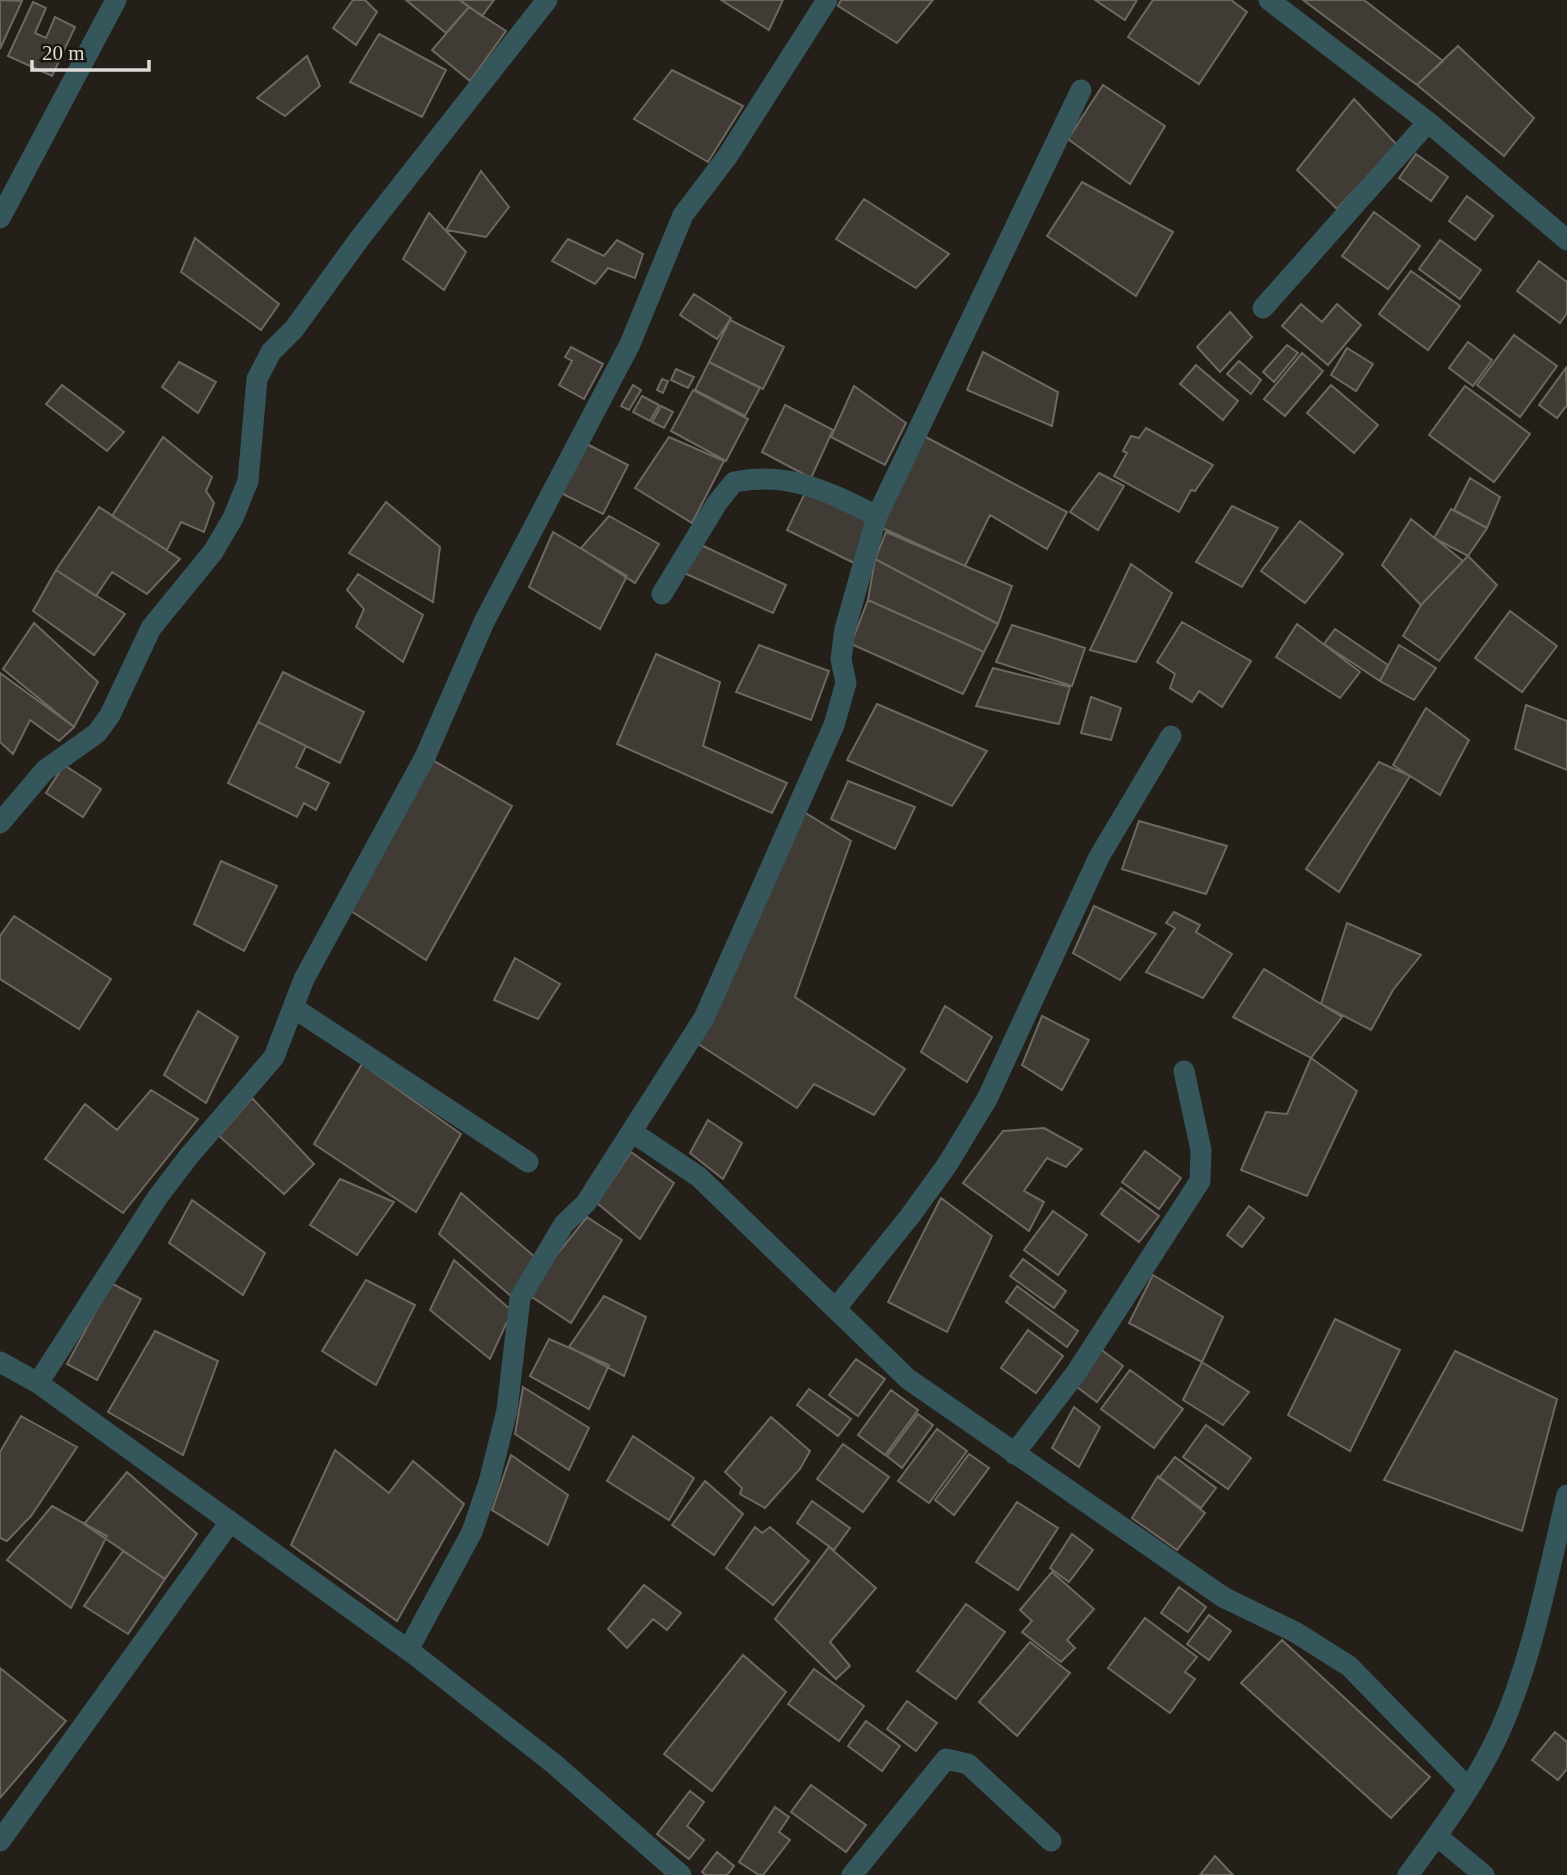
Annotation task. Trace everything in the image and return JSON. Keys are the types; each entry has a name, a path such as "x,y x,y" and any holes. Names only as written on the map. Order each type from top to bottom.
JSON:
{"street":[{"path":"0,218 116,0"},
{"path":"0,822 45,770 97,733 110,715 151,628 220,541 248,481 257,379 271,352 294,329 360,238 547,0"},
{"path":"38,1383 157,1198 189,1156 274,1057 304,979 425,757 484,622 630,344 683,215 727,158 827,0"},
{"path":"1269,0 1428,122 1567,240"},
{"path":"408,1650 472,1532 489,1482 507,1410 520,1298 564,1224 579,1211 704,1018 824,752 846,683 841,659 845,629 877,516 1081,90"},
{"path":"1263,308 1428,122"},
{"path":"662,594 717,503 734,482 775,477 824,489 877,516"},
{"path":"836,1308 947,1165 987,1099 1099,857 1171,736"},
{"path":"294,1008 528,1162"},
{"path":"1014,1454 1076,1373 1200,1181 1200,1150 1184,1071"},
{"path":"632,1132 699,1177 908,1379 1014,1454 1094,1505 1223,1597 1296,1632 1338,1659 1468,1788"},
{"path":"0,1362 38,1383 408,1650 553,1763 681,1875"},
{"path":"1408,1875 1468,1788 1500,1731 1533,1635 1567,1495"},
{"path":"0,1841 230,1522"},
{"path":"852,1875 946,1759 968,1764 1051,1841"},
{"path":"1437,1836 1484,1875"}],"building":[{"path":"0,0 22,1 0,49"},
{"path":"353,0 365,0 377,12 356,45 333,28"},
{"path":"406,0 459,0 469,7 446,33"},
{"path":"460,0 494,0 482,16"},
{"path":"721,0 783,0 769,30"},
{"path":"841,0 933,0 897,43 838,6"},
{"path":"1095,0 1137,0 1125,20"},
{"path":"1153,0 1231,0 1247,12 1199,84 1128,37"},
{"path":"1303,0 1364,0 1443,61 1417,85"},
{"path":"33,2 46,8 35,33 46,38 55,17 75,27 52,76 8,56"},
{"path":"469,7 506,31 470,81 432,50"},
{"path":"379,34 446,70 422,117 350,82"},
{"path":"1458,46 1534,118 1504,156 1417,85"},
{"path":"307,56 320,86 285,116 257,98"},
{"path":"672,70 743,106 708,162 634,119"},
{"path":"1103,85 1165,126 1130,184 1068,139"},
{"path":"1354,99 1397,145 1337,209 1297,170"},
{"path":"1416,154 1448,177 1431,201 1399,178"},
{"path":"481,171 509,207 486,237 446,230"},
{"path":"1082,182 1173,232 1136,296 1047,236"},
{"path":"1467,196 1493,216 1475,240 1449,221"},
{"path":"864,199 949,254 916,288 836,239"},
{"path":"1374,212 1420,246 1388,289 1342,256"},
{"path":"429,213 466,252 444,290 403,259"},
{"path":"195,238 279,304 261,330 181,272"},
{"path":"568,239 604,256 617,240 643,254 635,278 608,268 595,284 552,261"},
{"path":"1440,240 1481,270 1460,299 1419,269"},
{"path":"1539,261 1567,282 1567,313 1560,323 1517,291"},
{"path":"1411,271 1460,306 1428,350 1379,314"},
{"path":"694,294 731,318 717,339 680,315"},
{"path":"1301,304 1322,322 1337,304 1361,325 1328,365 1282,326"},
{"path":"1230,312 1252,337 1220,372 1197,347"},
{"path":"730,320 784,347 763,389 709,362"},
{"path":"1514,335 1557,366 1520,417 1477,385"},
{"path":"1468,342 1492,360 1473,386 1449,368"},
{"path":"1287,345 1298,353 1274,382 1263,372"},
{"path":"571,347 603,364 584,399 559,385 572,361 565,357"},
{"path":"1347,348 1373,364 1356,391 1331,375"},
{"path":"983,352 1058,392 1052,426 967,390"},
{"path":"1302,353 1323,371 1285,416 1264,399"},
{"path":"1239,361 1261,380 1251,394 1227,374"},
{"path":"179,362 216,382 198,413 162,387"},
{"path":"709,362 760,388 745,416 695,390"},
{"path":"1196,365 1238,401 1223,420 1180,384"},
{"path":"1566,368 1567,405 1557,418 1539,405"},
{"path":"676,369 694,377 688,388 671,380"},
{"path":"662,379 668,381 663,393 657,390"},
{"path":"62,385 124,432 107,451 46,404"},
{"path":"633,385 641,390 629,410 621,406"},
{"path":"1331,385 1378,425 1354,453 1307,413"},
{"path":"854,386 906,423 885,465 831,437"},
{"path":"1465,386 1530,434 1494,482 1429,435"},
{"path":"693,390 748,419 726,461 671,431"},
{"path":"642,396 659,405 650,421 633,412"},
{"path":"785,405 833,430 811,478 762,452"},
{"path":"661,406 673,412 664,428 652,422"},
{"path":"1146,428 1213,465 1195,491 1191,490 1179,512 1114,476 1127,453 1123,451 1131,436 1139,438"},
{"path":"922,435 1067,512 1047,549 990,515 965,566 878,526"},
{"path":"163,437 212,477 206,491 214,503 204,532 181,522 167,550 112,516"},
{"path":"669,437 724,461 692,523 635,488"},
{"path":"583,442 628,465 603,514 557,491"},
{"path":"1099,473 1124,486 1098,530 1070,512"},
{"path":"1470,478 1500,497 1487,528 1454,510"},
{"path":"806,491 868,520 854,563 787,530"},
{"path":"386,502 440,547 433,602 349,553"},
{"path":"1232,506 1278,528 1242,587 1196,562"},
{"path":"99,507 180,559 147,594 112,572 96,596 56,570"},
{"path":"1451,509 1487,528 1468,556 1434,538"},
{"path":"609,516 659,544 635,583 581,548"},
{"path":"1411,519 1463,561 1421,605 1382,565"},
{"path":"1300,521 1343,554 1305,603 1261,571"},
{"path":"553,532 627,576 600,629 529,587"},
{"path":"886,532 1012,586 998,624 875,559"},
{"path":"697,543 786,585 773,613 684,573"},
{"path":"1468,556 1497,585 1439,661 1403,636 1421,605"},
{"path":"875,559 998,624 984,652 868,600"},
{"path":"1131,564 1172,593 1136,662 1090,650"},
{"path":"56,570 125,614 94,655 33,611"},
{"path":"358,574 423,615 403,662 356,627 364,609 347,590"},
{"path":"868,600 984,652 963,694 851,644"},
{"path":"1510,611 1557,646 1522,692 1475,658"},
{"path":"1182,622 1251,661 1222,707 1199,691 1192,702 1170,688 1175,674 1157,662"},
{"path":"34,623 98,682 74,727 3,669"},
{"path":"1297,624 1360,672 1340,698 1276,657"},
{"path":"1012,625 1085,648 1072,686 996,662"},
{"path":"1335,629 1388,665 1380,681 1324,644"},
{"path":"759,645 829,671 811,720 736,692"},
{"path":"1399,645 1436,668 1414,700 1380,681"},
{"path":"656,654 720,682 703,746 787,783 772,813 617,744"},
{"path":"993,668 1070,687 1059,724 976,706"},
{"path":"283,672 364,712 340,763 258,722"},
{"path":"0,673 74,727 59,741 30,720 13,754 0,742"},
{"path":"1091,697 1121,708 1111,740 1081,733"},
{"path":"877,704 987,751 952,806 847,760"},
{"path":"1526,705 1567,721 1567,770 1515,749"},
{"path":"1426,708 1469,740 1440,795 1393,765"},
{"path":"258,722 306,746 296,767 329,783 316,810 304,803 297,817 228,783"},
{"path":"429,758 512,806 426,960 351,911"},
{"path":"1379,762 1410,776 1339,892 1306,869"},
{"path":"64,765 101,789 83,817 46,793"},
{"path":"848,781 915,807 895,849 831,819"},
{"path":"804,812 851,841 795,997 905,1069 874,1115 814,1084 797,1108 695,1042"},
{"path":"1139,821 1227,846 1206,894 1122,869"},
{"path":"221,861 277,886 244,951 194,924"},
{"path":"1094,906 1156,934 1120,980 1073,953"},
{"path":"1174,912 1200,925 1196,932 1232,954 1203,998 1146,972 1175,928 1166,923"},
{"path":"14,916 111,979 79,1029 0,979 0,936"},
{"path":"1347,923 1421,955 1393,990 1371,1030 1321,1004"},
{"path":"515,958 560,984 538,1019 494,1000"},
{"path":"1264,969 1342,1017 1311,1058 1233,1017"},
{"path":"945,1006 992,1037 967,1082 921,1052"},
{"path":"198,1011 238,1037 206,1103 164,1075"},
{"path":"1042,1016 1089,1040 1062,1090 1022,1065"},
{"path":"1311,1058 1357,1091 1307,1196 1241,1170 1266,1112 1287,1114"},
{"path":"362,1064 461,1134 416,1212 314,1144"},
{"path":"151,1090 198,1119 123,1213 45,1159 85,1104 117,1130"},
{"path":"252,1098 314,1164 284,1194 219,1136"},
{"path":"708,1120 742,1143 723,1179 690,1153"},
{"path":"1044,1128 1082,1149 1066,1167 1047,1158 1024,1191 1044,1202 1029,1231 963,1183 1003,1131"},
{"path":"1145,1151 1181,1178 1159,1209 1122,1182"},
{"path":"631,1152 674,1183 640,1239 597,1203"},
{"path":"340,1179 394,1202 357,1255 310,1225"},
{"path":"1121,1188 1159,1216 1139,1242 1101,1214"},
{"path":"461,1193 536,1258 512,1297 439,1234"},
{"path":"941,1198 992,1236 947,1332 888,1302"},
{"path":"192,1200 265,1253 243,1295 169,1243"},
{"path":"1249,1206 1264,1218 1242,1247 1227,1235"},
{"path":"1053,1211 1087,1235 1058,1275 1024,1250"},
{"path":"587,1217 622,1240 571,1323 526,1293"},
{"path":"1023,1259 1066,1291 1054,1308 1010,1276"},
{"path":"454,1260 512,1311 490,1359 430,1310"},
{"path":"1153,1275 1223,1317 1202,1362 1129,1323"},
{"path":"366,1280 415,1305 376,1385 322,1351"},
{"path":"111,1283 141,1299 97,1380 67,1364"},
{"path":"1017,1286 1078,1331 1067,1347 1006,1302"},
{"path":"604,1296 646,1317 624,1376 569,1347"},
{"path":"1335,1319 1400,1350 1350,1451 1288,1415"},
{"path":"1028,1330 1063,1356 1036,1393 1001,1368"},
{"path":"155,1331 218,1361 183,1455 108,1412"},
{"path":"549,1339 609,1365 589,1409 530,1376"},
{"path":"1099,1348 1123,1366 1097,1402 1073,1384"},
{"path":"1455,1351 1557,1399 1522,1531 1384,1480"},
{"path":"856,1359 885,1379 858,1416 829,1395"},
{"path":"1202,1362 1249,1392 1223,1425 1183,1400"},
{"path":"1130,1370 1183,1409 1154,1448 1101,1409"},
{"path":"523,1387 589,1428 569,1470 515,1434"},
{"path":"809,1389 851,1419 838,1436 797,1405"},
{"path":"891,1390 918,1410 885,1455 858,1435"},
{"path":"1074,1407 1100,1427 1079,1467 1052,1448"},
{"path":"918,1414 933,1425 902,1468 887,1456"},
{"path":"21,1416 77,1447 31,1516 7,1541 0,1538 0,1452"},
{"path":"771,1417 810,1451 800,1469 765,1508 740,1494 742,1488 725,1472"},
{"path":"1206,1425 1251,1458 1228,1489 1183,1457"},
{"path":"937,1429 967,1451 929,1503 898,1481"},
{"path":"633,1436 694,1478 669,1520 607,1481"},
{"path":"843,1444 889,1477 863,1512 817,1479"},
{"path":"335,1450 389,1493 413,1461 464,1504 397,1621 291,1545"},
{"path":"969,1454 989,1468 954,1515 935,1500"},
{"path":"511,1455 568,1495 548,1545 492,1510"},
{"path":"1175,1457 1216,1488 1201,1508 1159,1478"},
{"path":"127,1472 197,1534 165,1579 84,1524"},
{"path":"1158,1476 1205,1513 1177,1550 1132,1518"},
{"path":"705,1481 743,1514 714,1555 672,1525"},
{"path":"812,1501 850,1528 834,1550 797,1523"},
{"path":"1017,1502 1058,1528 1018,1590 976,1562"},
{"path":"52,1506 107,1536 71,1608 7,1560"},
{"path":"755,1527 762,1533 770,1527 809,1561 773,1605 726,1568"},
{"path":"1072,1534 1093,1550 1069,1582 1050,1568"},
{"path":"829,1547 876,1588 830,1642 850,1666 836,1679 775,1619"},
{"path":"123,1551 165,1579 128,1634 84,1606"},
{"path":"1052,1572 1094,1609 1067,1640 1075,1648 1061,1662 1022,1632 1032,1621 1020,1610"},
{"path":"644,1585 681,1613 667,1630 653,1619 627,1648 608,1629"},
{"path":"1179,1587 1206,1607 1188,1632 1161,1613"},
{"path":"966,1604 1005,1632 956,1699 917,1671"},
{"path":"1209,1615 1231,1631 1209,1660 1187,1644"},
{"path":"1145,1618 1197,1657 1185,1672 1195,1679 1170,1713 1108,1668"},
{"path":"1282,1640 1430,1777 1391,1818 1241,1683"},
{"path":"1030,1642 1070,1673 1017,1736 979,1702"},
{"path":"743,1655 786,1692 712,1791 664,1754"},
{"path":"0,1668 66,1721 0,1798"},
{"path":"814,1669 864,1706 839,1741 788,1704"},
{"path":"907,1701 937,1723 916,1751 887,1729"},
{"path":"866,1721 900,1746 882,1771 848,1746"},
{"path":"1555,1732 1567,1742 1567,1769 1558,1780 1532,1760"},
{"path":"811,1785 866,1825 846,1852 791,1812"},
{"path":"690,1791 704,1802 687,1826 704,1840 689,1859 657,1834"},
{"path":"775,1807 789,1817 779,1832 790,1840 763,1875 759,1875 739,1862"},
{"path":"717,1852 734,1866 727,1875 705,1875 702,1872"},
{"path":"1215,1856 1233,1875 1200,1875"}]}
